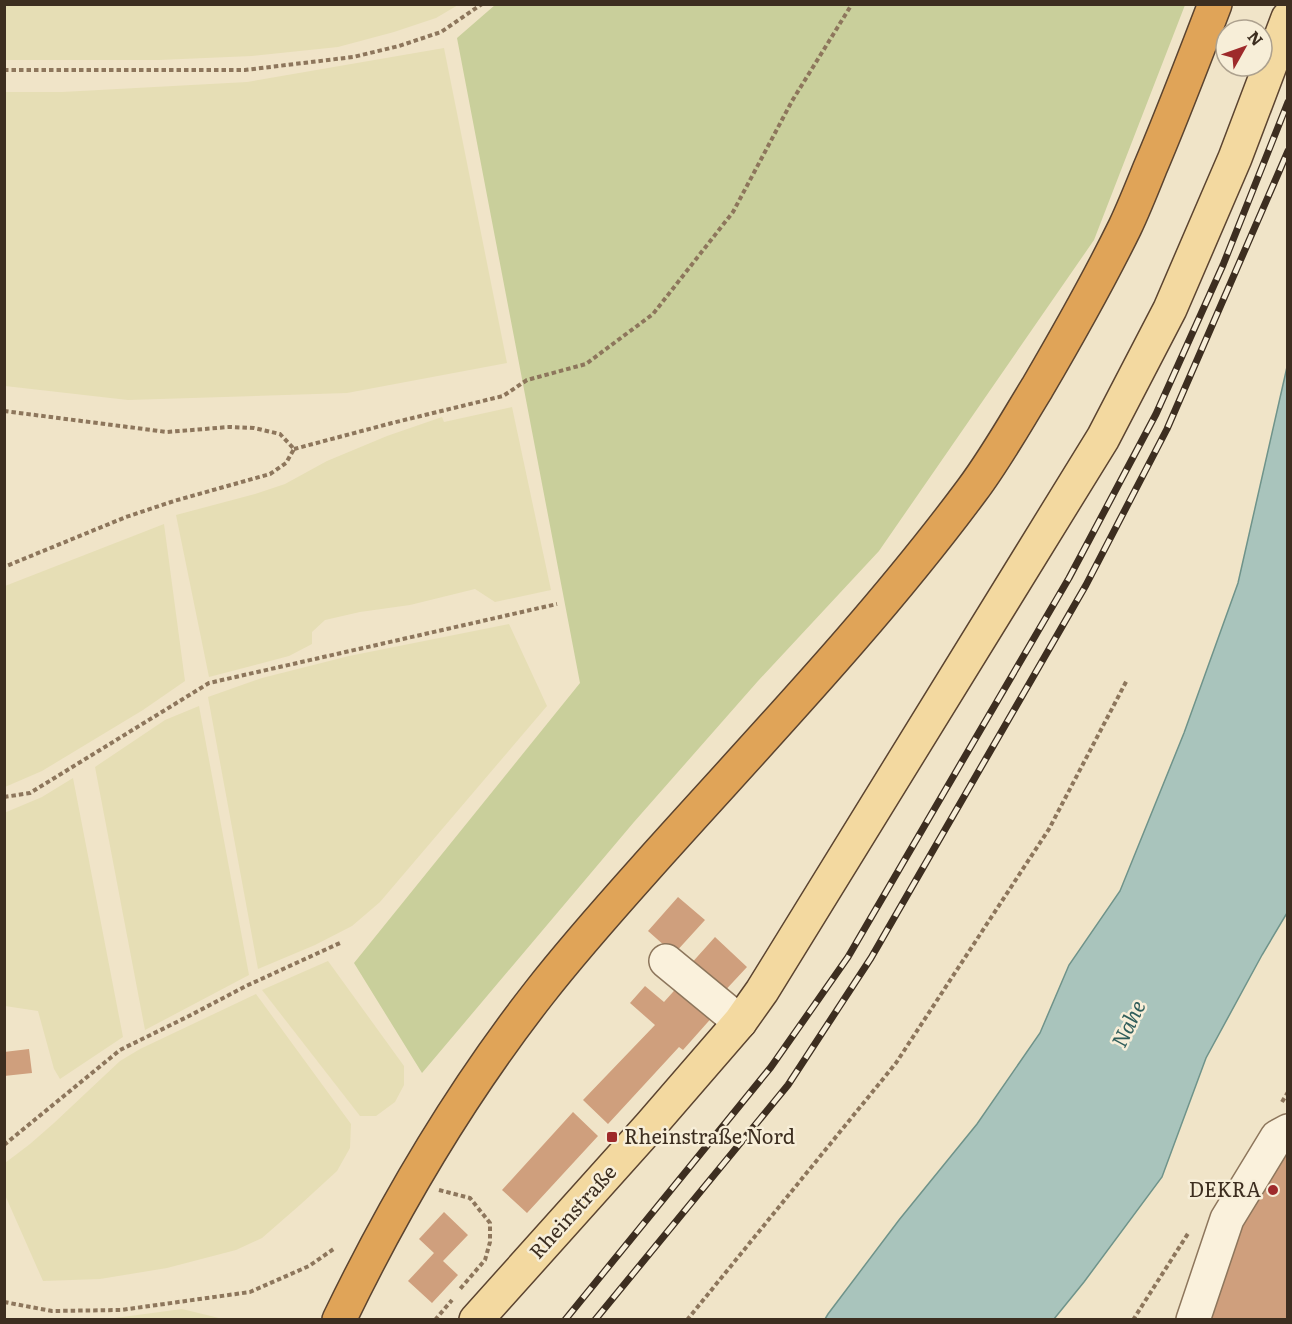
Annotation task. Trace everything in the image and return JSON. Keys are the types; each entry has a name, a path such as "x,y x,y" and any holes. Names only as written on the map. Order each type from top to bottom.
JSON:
{"highway":[{"path":"339,1320 382,1234 439,1136 490,1059 539,993 596,923 830,664 910,569 974,487 1011,431 1086,304 1122,234 1177,105 1215,4"}],"main road":[{"name":"Rheinstraße","path":"476,1320 650,1126 740,1022 762,991 1103,438 1170,309 1235,158 1287,18"}],"lane":[{"path":"666,961 740,1022"},
{"path":"1192,1320 1227,1219 1277,1137 1287,1131"}],"path":[{"path":"4,70 245,70 353,57 399,46 441,32 482,4"},
{"path":"4,567 135,514 270,474 286,463 294,449 503,396 527,380 585,364 653,314 734,212 792,101 852,4"},
{"path":"4,411 167,432 229,427 254,428 279,434 294,449"},
{"path":"4,797 30,793 208,683 557,604"},
{"path":"687,1320 896,1063 1049,829 1127,680"},
{"path":"4,1145 120,1050 246,986 340,943"},
{"path":"435,1320 485,1260 490,1242 490,1223 470,1198 440,1190"},
{"path":"4,1302 52,1311 121,1310 250,1292 309,1266 335,1248"}],"shaded area":[{"path":"4,5 458,5 436,18 338,47 252,56 159,60 5,60"},
{"path":"444,48 507,363 347,393 128,400 5,386 5,92 62,92 247,82"},
{"path":"512,407 551,590 495,602 475,589 410,605 325,620 312,632 312,644 289,656 209,677 176,515 285,484 327,461 387,436 442,417 444,422"},
{"path":"164,524 185,681 143,710 42,771 5,787 5,586"},
{"path":"509,624 547,706 380,902 352,926 315,945 258,969 208,697 262,678 349,656"},
{"path":"199,706 249,975 145,1030 95,767 165,720"},
{"path":"73,778 123,1037 60,1079 54,1069 38,1011 5,1006 4,813 42,797"},
{"path":"328,961 404,1066 404,1085 395,1102 376,1116 360,1116 262,990"},
{"path":"256,994 351,1124 350,1148 337,1171 262,1238 236,1250 167,1268 100,1279 43,1281 5,1195 5,1163 54,1123 120,1061 140,1049"},
{"path":"182,1309 223,1319 114,1319 115,1318"}],"green space":[{"path":"495,5 1185,5 1094,240 879,551 758,681 634,822 422,1073 354,963 580,683 457,38"}],"water":[{"name":"Nahe","path":"1287,367 1287,913 1206,1058 1162,1177 1054,1319 825,1319 899,1220 977,1124 1040,1033 1069,965 1120,891 1184,733 1238,583"}],"building":[{"path":"678,897 705,920 674,954 648,931"},
{"path":"715,937 747,967 720,996 689,966"},
{"path":"681,983 715,1014 683,1050 679,1047 608,1124 583,1100 655,1025 630,1003 645,986 664,1002"},
{"path":"29,1049 32,1073 4,1076 4,1052"},
{"path":"573,1112 598,1136 527,1213 502,1190"},
{"path":"1276,1153 1288,1158 1288,1320 1201,1320"},
{"path":"444,1212 468,1235 443,1261 458,1275 432,1303 408,1281 434,1253 419,1239"}],"railway":[{"path":"565,1320 771,1067 848,957 1069,578 1156,414 1223,265 1288,102"},
{"path":"595,1320 788,1085 871,958 1086,585 1167,429 1288,151"}],"place":[{"name":"Rheinstraße Nord","path":"612,1137"},
{"name":"DEKRA","path":"1273,1190"}]}
